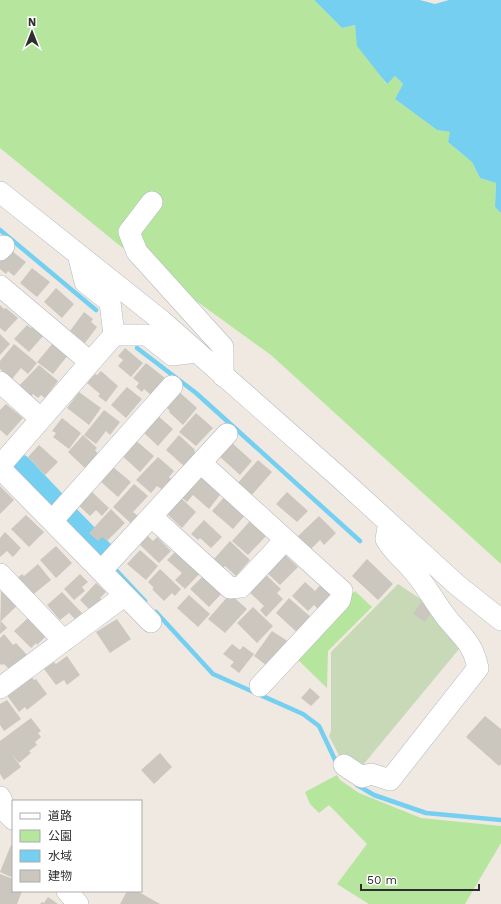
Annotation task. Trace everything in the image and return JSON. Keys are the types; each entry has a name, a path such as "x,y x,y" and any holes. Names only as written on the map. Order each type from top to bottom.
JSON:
{"street":[{"path":"0,192 162,321 390,523 457,585 501,620"},
{"path":"152,202 129,232 134,245 137,252 223,347 223,376"},
{"path":"78,254 85,282 110,302 114,335"},
{"path":"0,286 90,362"},
{"path":"151,622 0,467 114,335 147,335 172,355 197,352"},
{"path":"0,382 41,419"},
{"path":"52,521 172,386"},
{"path":"101,571 227,434"},
{"path":"201,463 342,590 340,600 260,686"},
{"path":"152,517 230,588 241,587 285,540"},
{"path":"344,765 362,777 371,774 390,780 478,668 476,656 468,640 447,618 408,565 393,552 386,539 390,523"},
{"path":"0,574 64,641"},
{"path":"0,688 124,596"},
{"path":"0,797 8,814 12,818"},
{"path":"68,892 78,904"}],"green space":[{"path":"0,0 314,0 342,28 355,25 356,34 386,84 395,76 403,84 395,99 437,130 451,132 448,142 472,162 480,178 496,183 495,207 501,213 501,564 271,355 119,245 0,148"},
{"path":"398,584 434,608 464,643 358,771 342,761 329,736 331,731 331,652"},
{"path":"355,591 372,607 328,651 327,688 294,656"},
{"path":"337,775 340,780 359,793 421,818 501,826 501,843 465,904 369,904 337,884 367,844 329,805 319,813 310,804 305,792"}],"water":[{"path":"314,0 420,0 435,4 449,0 501,0 501,213 495,207 496,183 480,178 472,162 448,142 450,132 437,130 395,99 403,84 395,76 387,84 357,46 355,25 342,28"}],"building":[{"path":"8,248 26,262 14,276 8,271 6,274 0,269 0,257"},
{"path":"32,268 50,282 37,297 20,283"},
{"path":"56,288 74,304 62,318 44,302"},
{"path":"0,305 18,318 5,332 0,328"},
{"path":"84,312 93,319 91,322 97,327 85,343 70,331"},
{"path":"27,325 31,328 33,326 44,335 29,352 14,339"},
{"path":"0,334 10,344 0,355"},
{"path":"53,343 68,355 53,374 37,362"},
{"path":"14,344 37,363 28,374 21,368 12,379 0,369 0,361"},
{"path":"125,348 143,363 131,377 118,366 123,360 118,356"},
{"path":"146,363 165,378 151,395 144,389 142,392 136,387 139,383 133,378"},
{"path":"39,365 58,381 45,398 41,395 38,398 33,394 28,400 16,389"},
{"path":"101,371 118,386 106,402 98,396 100,394 87,383 95,374 97,375"},
{"path":"127,387 142,399 126,418 111,405"},
{"path":"176,389 197,408 183,425 163,404"},
{"path":"79,392 101,408 89,425 67,408"},
{"path":"6,404 23,418 7,436 0,430 0,410"},
{"path":"104,410 120,422 110,435 106,431 96,444 84,435"},
{"path":"196,413 213,428 196,446 179,432"},
{"path":"157,415 173,429 158,446 143,432"},
{"path":"62,418 81,433 69,449 53,437 56,433 52,431"},
{"path":"83,435 97,448 95,450 98,454 85,468 68,452"},
{"path":"179,435 195,450 194,451 197,454 185,467 166,450"},
{"path":"133,438 154,456 140,472 119,453"},
{"path":"231,442 252,461 240,475 219,456"},
{"path":"39,445 58,462 45,475 28,457"},
{"path":"158,457 174,471 169,477 173,481 164,491 157,486 151,493 136,480"},
{"path":"258,460 272,472 250,497 236,485"},
{"path":"113,467 131,482 118,497 100,481"},
{"path":"204,474 223,491 209,509 193,495 187,502 179,495 188,484 192,488"},
{"path":"134,484 148,496 133,512 142,519 135,527 113,507"},
{"path":"0,486 14,500 0,514"},
{"path":"90,490 109,508 102,516 96,510 90,516 77,504"},
{"path":"287,492 308,511 297,522 276,504"},
{"path":"226,495 247,513 233,529 212,511"},
{"path":"180,497 196,512 182,528 165,512"},
{"path":"111,509 125,523 107,541 102,537 98,541 89,533"},
{"path":"26,515 44,532 29,547 11,529"},
{"path":"319,516 336,533 324,545 320,540 310,550 297,537"},
{"path":"204,520 222,537 211,548 200,538 198,540 191,534"},
{"path":"250,521 266,536 248,555 232,541"},
{"path":"5,532 21,548 13,557 7,551 0,557 0,538"},
{"path":"147,535 153,541 157,537 171,551 159,563 139,544"},
{"path":"230,541 250,560 236,576 225,566 223,568 214,559"},
{"path":"56,546 72,563 56,578 40,560"},
{"path":"179,548 203,570 185,589 175,580 182,573 167,560"},
{"path":"140,550 158,566 146,580 127,564"},
{"path":"283,553 298,567 280,585 266,572"},
{"path":"367,559 393,584 378,600 352,576"},
{"path":"38,564 51,580 30,597 16,579 22,574 24,576"},
{"path":"160,569 181,589 175,596 172,593 164,601 152,589 154,588 148,582"},
{"path":"263,572 281,589 277,593 283,599 266,617 260,610 264,606 247,590"},
{"path":"80,574 88,582 82,587 85,591 74,600 64,589"},
{"path":"204,575 223,592 209,607 190,589"},
{"path":"305,582 315,591 323,582 335,593 319,610 314,605 308,611 292,596"},
{"path":"96,583 106,592 100,598 103,601 92,612 80,600"},
{"path":"1,591 4,594 6,592 20,603 1,621 7,628 0,634"},
{"path":"62,592 82,613 75,619 69,613 60,620 47,605"},
{"path":"230,594 247,609 225,633 208,619"},
{"path":"189,595 210,614 198,627 177,608"},
{"path":"289,598 313,619 302,637 276,613"},
{"path":"421,602 433,610 425,622 413,614"},
{"path":"253,607 273,626 257,643 237,623"},
{"path":"30,616 48,634 37,645 36,643 31,648 14,631"},
{"path":"117,619 131,639 110,653 96,632"},
{"path":"272,631 289,642 270,668 254,656"},
{"path":"4,634 13,645 16,643 29,657 20,666 17,662 9,669 4,664 0,664 0,638"},
{"path":"232,644 240,650 243,646 254,654 239,673 230,666 234,662 223,654"},
{"path":"67,656 80,675 67,685 64,680 56,685 44,669 54,662 56,664"},
{"path":"31,676 34,680 36,679 47,694 27,710 25,707 19,712 6,694"},
{"path":"310,688 320,697 311,706 301,698"},
{"path":"7,700 21,719 4,731 0,725 0,704"},
{"path":"485,716 501,729 501,764 499,766 466,737"},
{"path":"31,718 41,731 38,733 41,737 35,742 37,745 29,751 31,753 19,763 11,753 21,767 4,780 0,774 0,741"},
{"path":"160,753 172,767 154,784 141,770"},
{"path":"11,845 12,878 0,872"},
{"path":"0,874 12,879 12,892 22,892 17,904 0,904"},
{"path":"126,892 139,892 160,904 120,904"},
{"path":"48,897 58,904 40,904 42,902 44,903"}],"waterway":[{"path":"0,230 96,310"},
{"path":"137,348 196,393 360,541"},
{"path":"19,468 54,505"},
{"path":"66,518 103,556"},
{"path":"116,570 145,601"},
{"path":"156,612 213,674 303,714 319,726 337,764"},
{"path":"357,785 374,795 426,813 501,820"}]}
